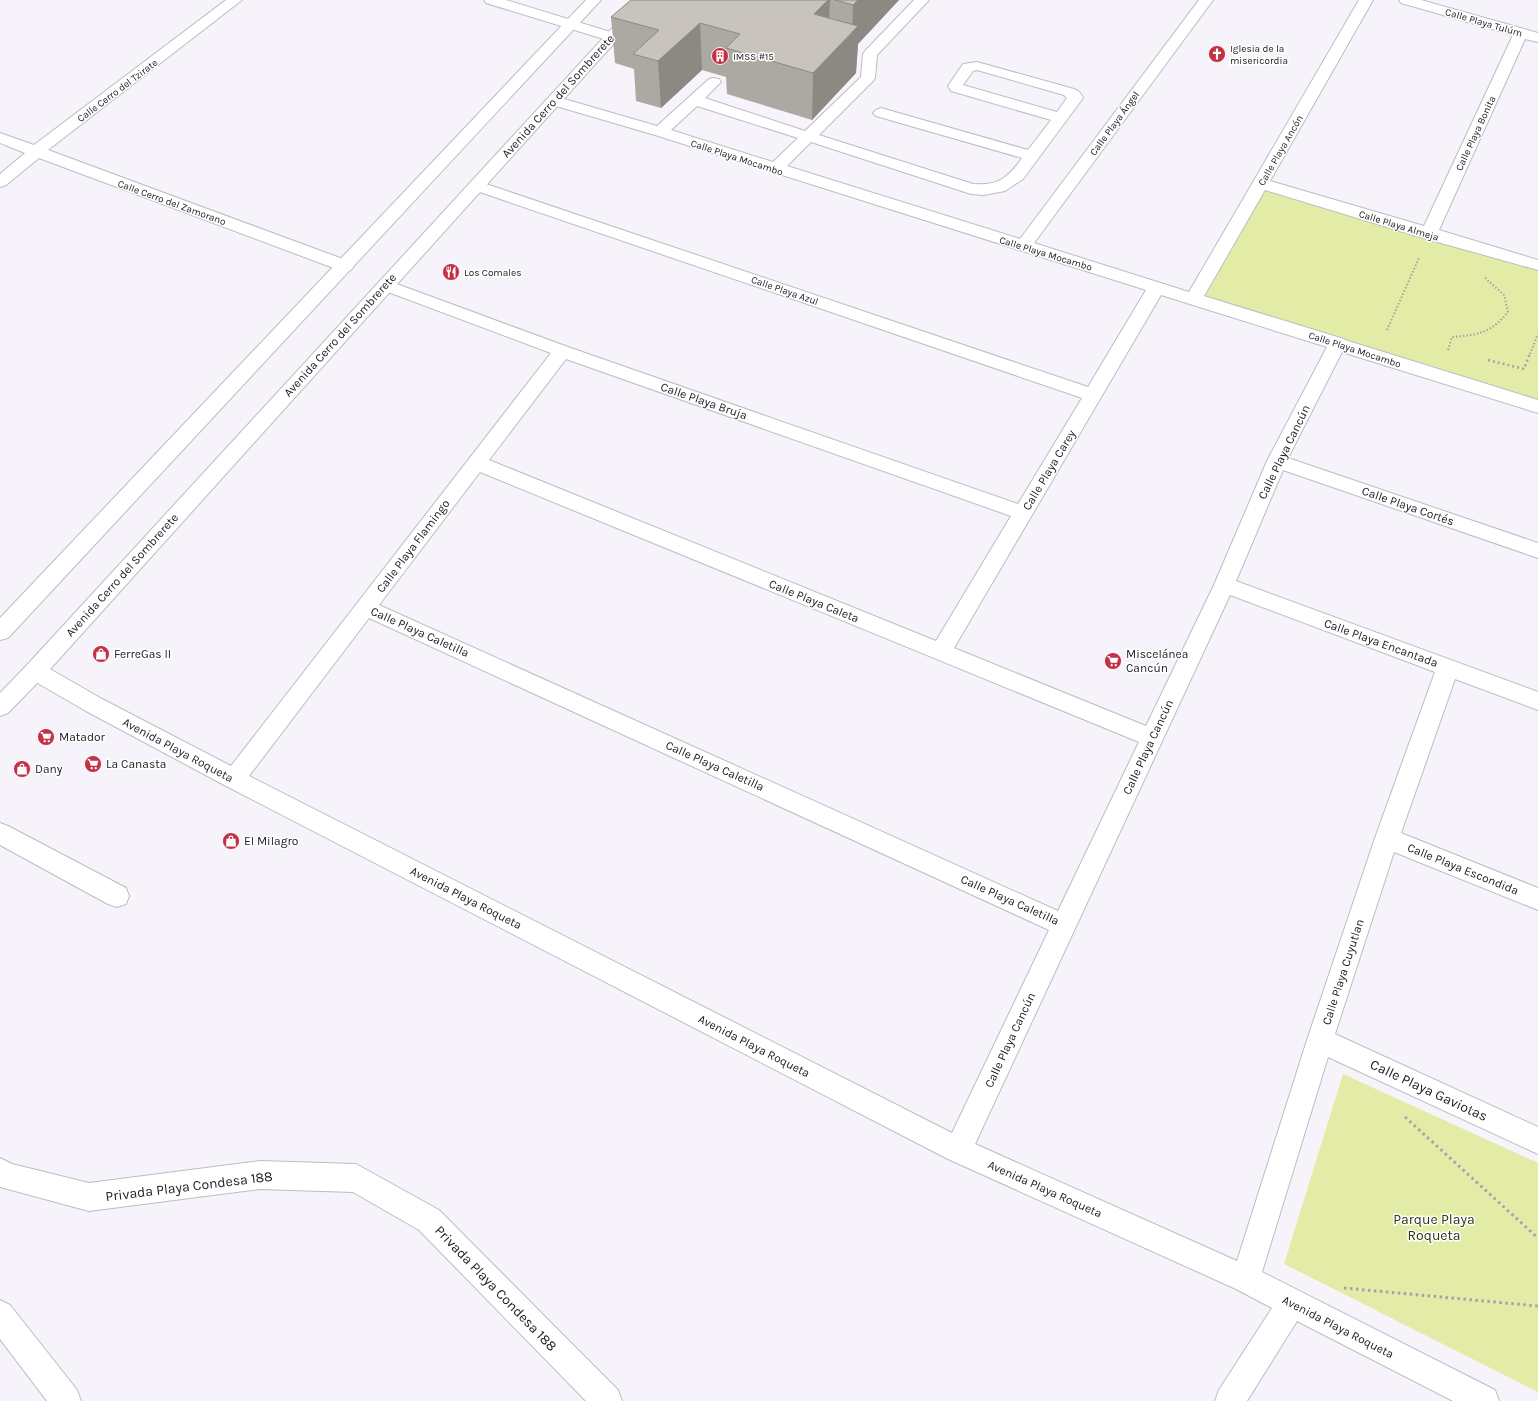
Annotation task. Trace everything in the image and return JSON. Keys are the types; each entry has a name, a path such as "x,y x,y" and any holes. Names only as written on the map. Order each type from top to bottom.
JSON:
{"street":[{"name":"Calle Cerro del Tzirate","path":"0,182 37,151 235,0"},
{"path":"491,0 612,37"},
{"path":"0,632 594,0"},
{"name":"Avenida Cerro del Sombrerete","path":"0,707 35,671 646,0"},
{"path":"775,169 868,78 870,54 922,0"},
{"name":"Calle Playa Ángel","path":"1024,246 1206,0"},
{"name":"Calle Playa Ancón","path":"1194,299 1366,0"},
{"name":"Calle Playa Tulúm","path":"1406,0 1538,38"},
{"name":"Calle Playa Bonita","path":"1429,234 1521,33"},
{"path":"695,100 971,189 984,190 999,188 1017,176 1075,98 1074,94 971,65 968,67 955,86 956,88 1060,118"},
{"path":"660,132 714,82"},
{"name":"Calle Playa Mocambo","path":"554,101 660,132 1156,288 1338,343 1538,407"},
{"path":"882,113 1031,156"},
{"name":"Calle Cerro del Zamorano","path":"0,138 345,266"},
{"name":"Calle Playa Almeja","path":"1260,183 1538,265"},
{"name":"Calle Playa Azul","path":"477,186 1093,395"},
{"name":"Calle Playa Bruja","path":"386,285 562,351 1023,513"},
{"name":"Calle Playa Carey","path":"941,652 1156,288"},
{"name":"Calle Playa Cancún","path":"958,1150 1224,585 1277,461 1338,343"},
{"name":"Calle Playa Flamingo","path":"234,779 562,351"},
{"name":"Calle Playa Cortés","path":"1277,461 1538,551"},
{"name":"Calle Playa Caleta","path":"476,463 1152,738"},
{"name":"Calle Playa Encantada","path":"1224,585 1538,701"},
{"name":"Calle Playa Caletilla","path":"366,608 1064,925"},
{"name":"Calle Playa Cuyutlan","path":"1246,1279 1320,1040 1387,838 1448,668"},
{"name":"Avenida Playa Roqueta","path":"35,671 94,705 234,779 958,1150 1246,1279 1484,1401"},
{"path":"0,833 116,896"},
{"name":"Calle Playa Escondida","path":"1387,838 1538,899"},
{"name":"Calle Playa Gaviotas","path":"1320,1040 1538,1141"},
{"name":"Privada Playa Condesa 188","path":"2,1178 89,1197 260,1175 356,1178 429,1220 607,1401"},
{"path":"1230,1401 1292,1303"},
{"path":"0,1315 66,1401"}],"path":[{"path":"1376,356 1429,234"},
{"path":"1448,350 1452,337 1481,334 1500,324 1508,312 1504,295 1483,278 1485,274"},
{"path":"1486,360 1524,369 1538,334"},
{"path":"1402,1115 1538,1238"},
{"path":"1340,1288 1538,1306"}],"green space":[{"path":"1262,189 1538,267 1538,401 1201,297"},
{"name":"Parque Playa Roqueta","path":"1343,1074 1538,1163 1538,1392 1284,1264"}],"building":[{"path":"631,0 828,0 814,14 858,26 813,73 726,48 740,34 700,23 658,61 633,54 659,30 611,17"},
{"path":"835,0 858,0 853,5"}],"place":[{"name":"Iglesia de la misericordia","path":"1217,54"},
{"name":"IMSS #15","path":"720,56"},
{"name":"Los Comales","path":"451,272"},
{"name":"FerreGas II","path":"101,654"},
{"name":"Miscelánea Cancún","path":"1113,661"},
{"name":"Matador","path":"46,737"},
{"name":"La Canasta","path":"93,764"},
{"name":"Dany","path":"22,769"},
{"name":"El Milagro","path":"231,841"}]}
